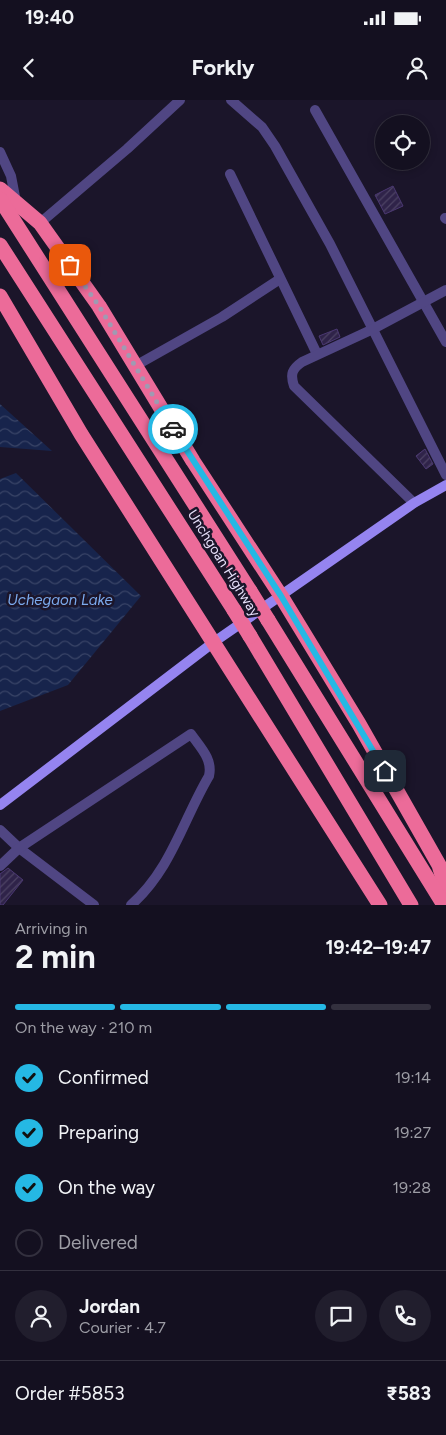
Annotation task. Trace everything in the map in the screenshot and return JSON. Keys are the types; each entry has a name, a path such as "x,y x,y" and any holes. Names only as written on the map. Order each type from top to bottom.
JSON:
{"highway":[{"path":"0,189 40,223 99,306 193,461 281,596 439,865 446,888"},
{"path":"0,199 250,591 444,905"},
{"name":"Unchgoan Highway","path":"0,245 234,610 412,905"},
{"path":"0,296 81,434 380,905"}],"main road":[{"path":"0,805 214,642 414,503 446,485"}],"street":[{"path":"40,223 127,149 180,100"},
{"path":"232,100 262,127 275,146 330,244 371,330 446,475"},
{"path":"315,110 446,342"},
{"path":"0,152 10,176 16,202"},
{"path":"230,174 317,354"},
{"path":"135,366 222,317 280,279"},
{"path":"414,503 294,386 291,376 294,367 317,354 371,330 446,290"},
{"path":"0,866 19,848 191,734 208,760 211,767 209,776 172,854 141,896 131,905"},
{"path":"0,830 19,848 94,905"}],"water":[{"path":"0,404 52,451 0,447"},
{"name":"Uchegaon Lake","path":"16,473 141,596 68,685 0,711 0,479"}],"building":[{"path":"393,186 403,206 385,214 375,195"},
{"path":"337,329 340,337 323,345 319,336"},
{"path":"425,449 433,464 426,469 416,456"},
{"path":"8,868 23,880 3,905 0,905 0,874"}],"way so far":[{"path":"70,265 99,306 173,429"}],"route":[{"path":"173,429 281,596 385,771"}]}
